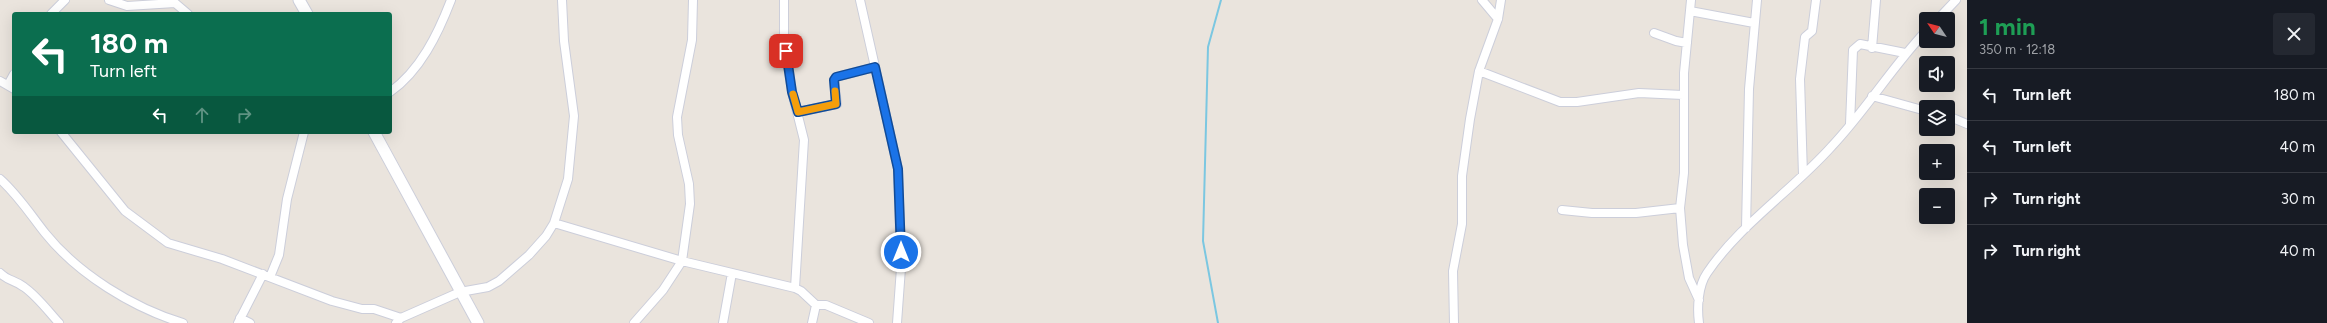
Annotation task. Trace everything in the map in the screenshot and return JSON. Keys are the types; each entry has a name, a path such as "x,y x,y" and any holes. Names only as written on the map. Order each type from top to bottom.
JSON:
{"street":[{"path":"53,12 65,0"},
{"path":"109,0 127,6 175,3 186,12"},
{"path":"299,0 306,12"},
{"path":"392,90 415,70 439,26 450,0"},
{"path":"63,134 125,211 168,243 266,275 332,301 362,309 374,309 398,320 460,292 488,287 511,272 546,236 554,223 568,179 574,116 564,41 562,0"},
{"path":"634,323 663,290 682,261 690,204 689,184 678,136 677,117 692,40 693,0"},
{"path":"784,0 784,37 792,92 804,140 795,288"},
{"path":"860,0 898,169 900,268 897,323"},
{"path":"1482,0 1498,19"},
{"path":"1454,323 1453,271 1462,224 1462,176 1470,119 1479,71 1498,19 1501,0"},
{"path":"1691,0 1683,95 1684,173 1680,208 1683,245 1690,278 1700,301"},
{"path":"1746,228 1749,89 1757,0"},
{"path":"1803,175 1800,79 1805,37 1812,31 1816,0"},
{"path":"1872,48 1876,0"},
{"path":"1945,12 1956,0"},
{"path":"1690,11 1754,24"},
{"path":"1654,33 1676,41 1687,42"},
{"path":"1699,323 1700,285 1706,274 1746,228 1832,146 1905,53 1919,38"},
{"path":"1850,124 1852,50 1860,44 1872,48 1905,53"},
{"path":"798,112 836,104 834,80 836,77 875,67"},
{"path":"1479,71 1504,78 1543,97 1560,102 1577,102 1639,93 1683,95"},
{"path":"0,81 11,87"},
{"path":"1872,96 1919,109"},
{"path":"1955,119 1967,124"},
{"path":"250,323 239,321 279,255 287,199 303,134"},
{"path":"375,134 478,323"},
{"path":"0,179 26,207 49,238 83,271 141,307 162,317 183,323"},
{"path":"1562,210 1592,213 1636,213 1680,208"},
{"path":"554,223 682,261 795,288 801,290 816,305 826,305 869,323"},
{"path":"0,273 7,281 17,282 25,287 59,323"},
{"path":"723,323 732,273"},
{"path":"812,323 816,305"}],"waterway":[{"path":"1218,323 1203,241 1208,47 1221,0"}],"slow traffic":[{"path":"793,94 798,112 836,104 835,91"}],"route":[{"path":"786,51 792,92 798,112 836,104 834,80 836,77 875,67 888,131 898,169 901,252"}]}
